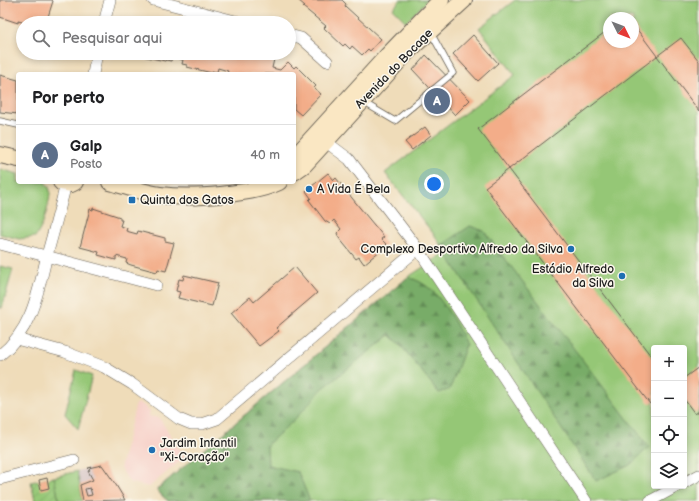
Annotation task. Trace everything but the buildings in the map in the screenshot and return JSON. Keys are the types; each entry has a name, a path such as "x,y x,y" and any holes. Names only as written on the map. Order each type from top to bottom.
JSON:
{"main road":[{"name":"Avenida do Bocage","path":"321,137 362,83 441,0"},
{"name":"Avenida do Bocage","path":"321,137 362,102 408,52 464,0"},
{"path":"296,156 321,137"},
{"path":"296,171 304,165 321,137"},
{"path":"0,155 16,159"},
{"path":"118,184 160,195 183,196 224,195 262,185 267,188 275,184"}],"street":[{"path":"106,16 110,0"},
{"path":"153,0 216,16"},
{"path":"296,37 301,38 327,61"},
{"path":"93,72 96,60"},
{"path":"321,137 349,159 418,249 586,501"},
{"path":"0,355 16,339 23,329 34,306 67,184"},
{"path":"0,244 156,285"},
{"path":"16,339 65,352 104,367 132,384 179,419 191,424 202,424 217,418 418,249"},
{"path":"0,479 74,460"},
{"path":"687,481 699,475"},
{"path":"650,501 672,489"}],"lane":[{"path":"362,83 359,94 362,102 395,121 453,73 430,31"},
{"path":"0,121 16,125"}],"shaded area":[{"name":"Jardim Infantil \"Xi-Coração\"","path":"136,403 143,405 150,412 149,416 159,418 185,457 149,487 129,482 120,469"},
{"path":"102,465 125,500 83,501 77,471"}],"green space":[{"path":"400,0 428,0 406,22 393,9"},
{"name":"Complexo Desportivo Alfredo da Silva","path":"515,0 699,0 699,501 168,501 156,490 408,277 445,253 436,237 385,173 515,75 479,28"},
{"path":"0,169 16,173 16,184 46,184 50,190 49,201 46,215 38,234 35,237 19,239 0,234"},
{"path":"470,226 484,231 649,447 630,465 596,481 441,246"},
{"path":"0,266 13,269 2,308 0,308"},
{"path":"408,277 423,284 437,296 454,321 466,345 450,389 439,393 399,343 390,335 322,389 297,417 267,445 268,465 298,472 310,501 168,501 156,490"},
{"path":"76,370 92,376 78,429 65,414"},
{"path":"77,471 83,501 59,501 54,477"},
{"path":"54,477 59,501 35,501 31,482"}],"place":[{"name":"Galp","path":"437,101"},
{"name":"A Vida É Bela","path":"309,189"},
{"name":"Quinta dos Gatos","path":"132,200"},
{"name":"Complexo Desportivo Alfredo da Silva","path":"571,249"},
{"name":"Estádio Alfredo da Silva","path":"622,276"},
{"name":"Jardim Infantil \"Xi-Coração\"","path":"152,450"}]}
